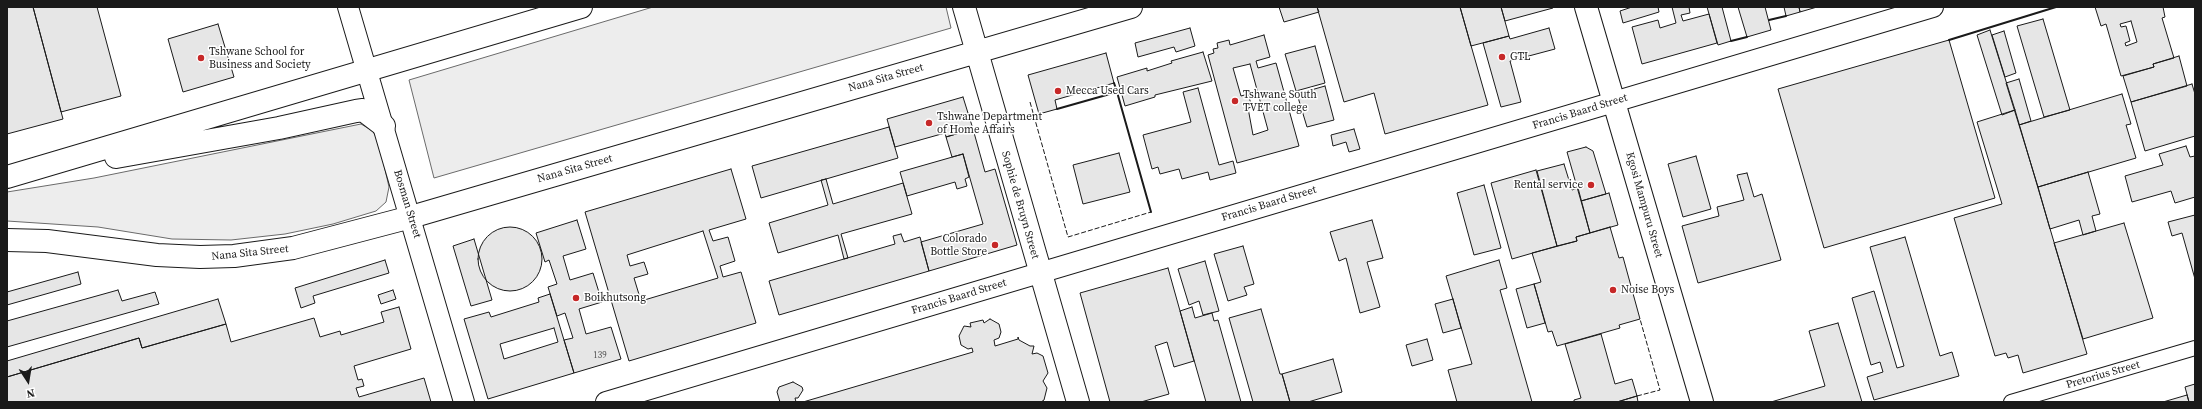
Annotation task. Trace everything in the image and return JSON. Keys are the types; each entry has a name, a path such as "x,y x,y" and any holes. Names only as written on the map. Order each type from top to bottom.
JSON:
{"main road":[{"path":"16,174 581,7"},
{"name":"Sophie de Bruyn Street","path":"964,7 1078,402"},
{"name":"Nana Sita Street","path":"7,240 47,241 156,254 200,257 234,256 293,248 411,217 1131,7"},
{"name":"Kgosi Mampuru Street","path":"1586,7 1702,402"},
{"path":"16,174 279,128 356,111 364,110 384,126"}],"street":[{"name":"Bosman Street","path":"348,7 411,217 464,402"},
{"name":"Francis Baard Street","path":"606,402 1933,7"},
{"name":"Pretorius Street","path":"2012,402 2195,348"}],"shaded area":[{"path":"653,7 946,7 951,28 434,178 409,80"},
{"path":"361,124 373,131 379,143 389,187 386,202 376,211 333,224 285,234 231,240 172,239 98,227 7,221 7,192 94,178"}],"building":[{"path":"7,7 33,7 63,119 7,134"},
{"path":"33,7 97,7 121,96 61,112"},
{"path":"1279,7 1317,7 1319,12 1284,22"},
{"path":"1317,7 1460,7 1488,105 1385,134 1374,93 1344,102"},
{"path":"1460,7 1501,7 1509,36 1471,46"},
{"path":"1501,7 1553,7 1553,8 1505,21"},
{"path":"1632,7 1658,7 1659,12 1623,23 1620,11"},
{"path":"1672,7 1689,7 1690,13 1681,15 1683,21 1709,14 1717,43 1642,64 1632,27 1658,20 1660,28 1676,23"},
{"path":"1707,7 1722,7 1731,41 1718,45"},
{"path":"1738,7 1765,7 1771,30 1747,37"},
{"path":"1784,7 1799,7 1800,12 1786,16"},
{"path":"1799,7 1817,7 1800,12"},
{"path":"2095,7 2163,7 2165,17 2162,18 2174,58 2153,64 2154,67 2121,76 2106,24 2101,26","holes":["2131,21 2137,42 2126,46 2125,43 2130,41 2126,26 2121,27 2120,24"]},
{"path":"2043,19 2070,110 2044,117 2017,26"},
{"name":"Tshwane School for Business and Society","path":"218,24 234,77 183,92 168,39"},
{"path":"1190,28 1195,46 1176,52 1174,47 1138,57 1135,43"},
{"path":"1549,28 1555,49 1510,61 1521,102 1501,107 1483,43 1509,36 1510,39"},
{"path":"1990,30 2015,110 2002,115 1977,35"},
{"path":"2004,31 2016,73 2005,77 1992,35"},
{"name":"Tshwane South TVET college","path":"1264,35 1270,57 1256,61 1258,68 1276,63 1299,146 1237,163 1208,55 1214,53 1213,49 1218,48 1217,43 1229,40 1230,45","holes":["1250,64 1268,130 1253,135 1248,108 1252,107 1248,94 1241,96 1233,68"]},
{"path":"1949,40 1995,198 1824,248 1778,89"},
{"path":"1315,46 1325,83 1296,91 1285,54"},
{"path":"1203,52 1212,81 1155,95 1155,97 1125,106 1117,77 1147,68 1147,71 1172,63 1171,61"},
{"name":"Mecca Used Cars","path":"1106,53 1114,83 1055,100 1057,109 1039,114 1028,75"},
{"path":"2179,56 2187,86 2131,102 2123,76 2154,67 2153,64"},
{"path":"2019,79 2031,121 2019,125 2006,83"},
{"path":"2192,84 2195,94 2195,136 2145,151 2131,102"},
{"path":"1325,86 1334,120 1307,127 1297,94"},
{"path":"1198,88 1219,165 1233,161 1236,173 1210,180 1208,172 1182,179 1179,169 1160,174 1158,167 1152,169 1143,135 1191,122 1183,92"},
{"path":"2122,94 2131,124 2126,125 2136,158 2038,187 2019,125"},
{"name":"Tshwane Department of Home Affairs","path":"963,97 973,129 946,137 945,133 895,147 887,119"},
{"path":"2015,110 2087,354 2023,373 2018,355 2008,358 2006,353 1995,356 1954,218 2002,204 1977,122"},
{"path":"889,127 898,158 761,198 752,166"},
{"path":"973,129 985,172 995,169 1017,245 929,271 921,242 983,224 963,154 952,157 946,137"},
{"path":"1354,129 1360,149 1349,152 1346,142 1333,146 1331,135"},
{"path":"2186,146 2190,157 2195,156 2195,197 2175,203 2171,191 2132,202 2125,176 2163,165 2159,154"},
{"path":"1586,147 1593,151 1606,194 1581,201 1567,152"},
{"path":"1119,153 1130,192 1083,204 1073,165"},
{"path":"963,154 969,177 965,179 967,186 957,189 955,182 907,196 900,172"},
{"path":"1696,156 1711,209 1683,217 1668,164"},
{"path":"1564,164 1572,190 1578,188 1590,233 1576,237 1577,241 1557,246 1537,171"},
{"path":"731,169 746,219 709,230 713,241 728,237 735,261 720,266 723,277 741,272 756,323 629,361 585,212","holes":["703,231 718,278 641,301 634,278 648,274 644,262 630,266 627,255"]},
{"path":"1536,170 1557,246 1512,259 1491,183"},
{"path":"2088,172 2100,214 2092,216 2096,231 2083,235 2079,220 2050,229 2038,187"},
{"path":"1747,173 1754,197 1762,194 1781,260 1698,283 1682,226 1719,216 1717,207 1744,200 1737,175"},
{"path":"826,179 833,204 903,183 912,214 841,234 848,258 844,259 838,235 778,253 769,223 828,205 821,180"},
{"path":"1484,185 1501,248 1474,255 1457,193"},
{"path":"1609,193 1618,225 1590,233 1581,201"},
{"path":"2195,215 2195,279 2182,233 2172,236 2168,222"},
{"name":"Boikhutsong","path":"577,220 586,249 563,256 570,280 593,273 602,302 579,309 586,334 611,327 621,359 574,373 564,340 573,338 565,313 557,316 548,287 557,284 549,260 545,262 536,233"},
{"path":"1372,220 1383,258 1367,262 1380,307 1360,313 1346,258 1339,261 1330,232"},
{"path":"2124,223 2153,318 2083,339 2054,243"},
{"path":"510,227 528,233 536,241 542,259 536,277 528,285 510,291 492,285 484,277 478,259 484,241 492,233"},
{"path":"1610,227 1619,258 1623,257 1640,319 1619,325 1620,328 1557,346 1552,331 1548,332 1534,284 1541,282 1532,253 1577,241 1576,237"},
{"path":"901,234 904,242 920,237 929,271 779,315 769,281 895,244 893,236"},
{"path":"1905,237 1940,356 1952,352 1959,376 1874,400 1867,377 1883,372 1880,362 1871,365 1852,298 1874,291 1897,368 1904,366 1870,247"},
{"path":"474,239 492,300 471,306 453,246"},
{"path":"1243,246 1254,284 1244,287 1247,295 1228,301 1214,254"},
{"path":"385,260 389,273 313,296 315,303 301,308 295,288"},
{"path":"1499,260 1507,288 1500,290 1532,402 1457,402 1448,370 1472,364 1446,276"},
{"path":"1205,261 1219,311 1203,315 1199,301 1189,305 1178,269"},
{"path":"1168,268 1194,361 1174,367 1167,342 1155,346 1169,394 1141,402 1110,402 1080,293"},
{"path":"78,272 81,284 7,305 7,292"},
{"path":"1534,284 1545,323 1527,328 1516,289"},
{"path":"118,290 122,301 155,292 159,304 7,347 7,321"},
{"path":"393,290 396,299 381,304 378,295"},
{"path":"550,294 574,373 488,399 464,319 489,312 491,317 539,302 538,298","holes":["554,328 558,342 504,359 500,344"]},
{"path":"218,299 226,324 142,348 139,338 7,377 7,361"},
{"path":"1453,299 1461,328 1443,333 1435,304"},
{"path":"399,307 411,349 354,366 358,380 362,379 364,386 356,388 359,397 424,378 431,402 7,402 7,377 139,338 142,348 226,324 231,342 314,318 320,337 340,331 341,335 384,322 381,312"},
{"path":"1192,307 1195,318 1212,313 1214,321 1218,320 1241,402 1206,402 1180,311"},
{"path":"1261,309 1280,374 1282,374 1290,402 1253,402 1229,318"},
{"path":"990,319 999,324 1001,332 999,338 994,340 995,346 1018,339 1018,337 1019,340 1030,346 1034,346 1032,354 1037,353 1043,356 1048,373 1043,381 1047,388 1044,400 1041,402 803,402 973,352 972,348 968,349 961,345 959,336 964,326 971,327 970,323 983,320 984,323"},
{"path":"1838,323 1862,402 1771,402 1825,386 1809,331"},
{"path":"1601,334 1615,384 1632,379 1637,396 1617,402 1574,402 1574,400 1581,398 1565,344"},
{"path":"1427,339 1433,360 1412,366 1406,345"},
{"path":"1333,359 1342,392 1308,402 1290,402 1282,374"},
{"path":"793,382 802,387 803,390 798,398 795,398 796,402 780,402 777,392 779,387"},
{"path":"2195,384 2195,402 2189,402 2185,387"},
{"path":"2187,395 2189,402 2163,402"},
{"path":"1637,396 1638,402 1617,402"}],"fence":[{"path":"1030,102 1068,237 1151,212"},
{"path":"1637,396 1660,390 1640,319"}],"wall":[{"path":"1949,40 2056,7"},
{"path":"1769,20 1786,16"},
{"path":"1731,41 1747,37"},
{"path":"1057,109 1117,92 1114,83"},
{"path":"1117,92 1151,212"}],"place":[{"name":"GTL","path":"1502,57"},
{"name":"Tshwane School for Business and Society","path":"201,58"},
{"name":"Mecca Used Cars","path":"1058,91"},
{"name":"Tshwane South TVET college","path":"1235,101"},
{"name":"Tshwane Department of Home Affairs","path":"929,123"},
{"name":"Rental service","path":"1591,185"},
{"name":"Colorado Bottle Store","path":"995,245"},
{"name":"Noise Boys","path":"1613,290"},
{"name":"Boikhutsong","path":"576,298"}]}
